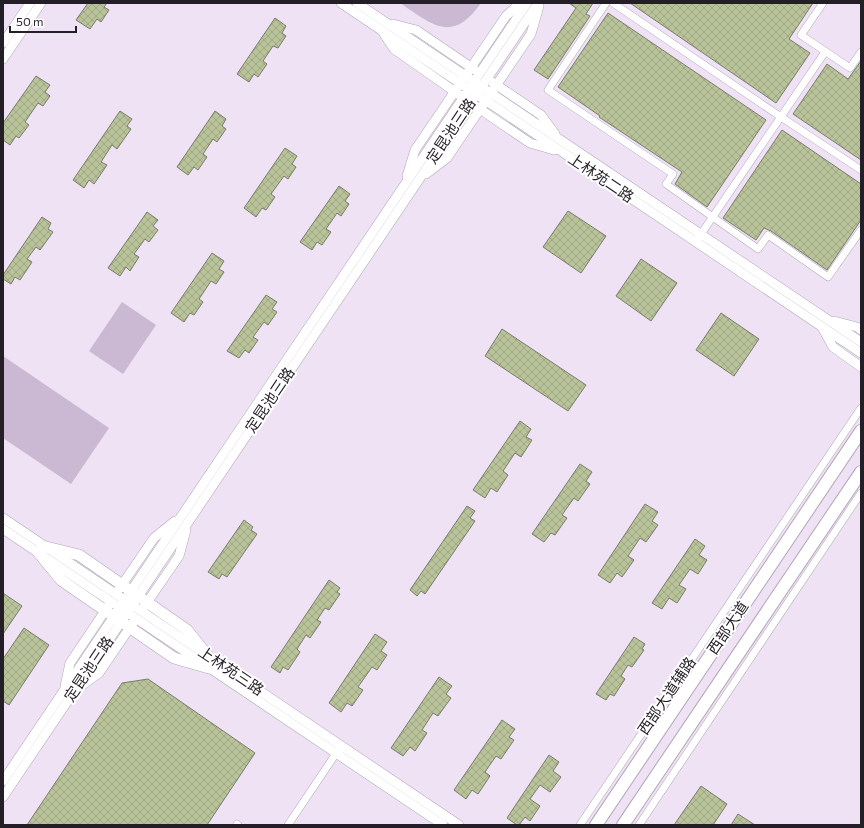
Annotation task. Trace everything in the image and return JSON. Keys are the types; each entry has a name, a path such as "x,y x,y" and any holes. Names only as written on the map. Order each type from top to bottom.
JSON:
{"main road":[{"name":"西部大道","path":"596,825 861,431"},
{"name":"西部大道","path":"623,825 861,472"},
{"path":"42,550 61,580 187,630 207,655"},
{"path":"42,550 79,555 174,658 209,668"}],"street":[{"path":"3,43 30,3"},
{"path":"3,59 41,3"},
{"name":"上林苑二路","path":"340,3 382,31 457,88 472,92 563,153 698,238"},
{"name":"上林苑二路","path":"358,3 560,140 698,238 823,322 861,353"},
{"path":"404,185 415,150 506,16 520,3"},
{"name":"定昆池三路","path":"3,797 69,691 126,606 420,178 527,3"},
{"path":"420,178 447,158 497,85 531,34 539,3"},
{"name":"定昆池三路","path":"483,76 539,3"},
{"path":"606,3 548,90 672,174 666,184 758,249 768,235 828,277 861,230"},
{"path":"613,3 781,118 861,170"},
{"path":"823,3 801,35 850,68 861,52"},
{"path":"385,22 416,30 471,67 541,115 560,140"},
{"path":"698,238 825,52"},
{"path":"457,88 467,100 530,143 563,153"},
{"name":"定昆池三路","path":"185,519 404,185 467,100"},
{"path":"823,322 857,327 861,330"},
{"path":"823,322 833,347 861,366"},
{"name":"上林苑二路","path":"823,322 861,342"},
{"name":"西部大道辅路","path":"580,825 861,408"},
{"path":"639,825 861,493"},
{"path":"3,518 42,550"},
{"path":"69,691 70,663 126,606 179,556 185,519"},
{"path":"3,529 42,550"},
{"name":"上林苑三路","path":"207,655 443,825"},
{"name":"上林苑三路","path":"209,668 459,825"},
{"name":"定昆池三路","path":"3,781 69,691"},
{"path":"288,825 339,749"}],"shaded area":[{"path":"400,3 481,3 471,16 461,23 451,27 442,27 422,18"},
{"path":"122,302 156,325 123,374 89,351"},
{"path":"3,356 109,428 71,484 3,438"}],"building":[{"path":"88,3 107,3 104,7 109,10 101,22 97,19 90,29 76,20"},
{"path":"569,3 593,3 586,14 590,16 548,79 534,70 576,8"},
{"path":"630,3 813,3 789,39 810,53 776,103"},
{"path":"608,13 766,120 707,207 675,184 682,172 599,117 600,116 558,87"},
{"path":"275,18 286,26 282,33 286,36 278,48 273,46 263,61 267,64 258,77 254,74 249,82 237,74"},
{"path":"861,61 861,160 793,114 827,64 848,79"},
{"path":"36,76 50,85 45,92 50,96 43,106 38,103 25,122 29,125 19,138 16,136 10,145 3,140 3,123"},
{"path":"120,111 132,119 127,126 131,129 117,149 112,145 101,162 107,165 94,184 89,180 84,188 73,180"},
{"path":"215,111 226,119 222,126 226,129 217,142 213,139 203,154 207,157 198,170 194,167 188,175 177,167"},
{"path":"782,130 861,184 861,220 827,270 771,231 764,228 756,240 723,218"},
{"path":"285,148 297,156 292,164 296,167 288,179 284,176 271,194 275,197 266,210 262,208 256,217 244,208"},
{"path":"339,186 350,194 345,201 349,204 341,216 337,213 326,229 331,232 322,245 317,242 312,250 300,242"},
{"path":"568,211 606,236 581,273 543,247"},
{"path":"147,212 158,220 153,226 158,230 149,242 145,239 134,254 139,257 130,271 126,267 120,276 108,268"},
{"path":"42,217 51,223 48,229 53,232 40,250 36,247 27,259 32,262 20,280 15,277 11,284 3,279 3,275"},
{"path":"212,253 224,261 219,269 224,272 216,284 211,281 199,299 203,302 194,315 190,313 184,322 171,313"},
{"path":"641,259 677,283 651,321 616,296"},
{"path":"266,295 277,302 272,309 277,312 268,325 264,322 253,337 258,340 249,353 245,350 239,358 227,351"},
{"path":"721,313 759,339 734,376 696,350"},
{"path":"502,329 586,385 568,411 485,356"},
{"path":"520,421 531,429 526,437 532,440 521,457 515,453 503,471 508,475 497,492 491,488 485,498 473,490"},
{"path":"580,464 592,472 586,481 590,484 578,501 574,498 562,515 567,518 555,535 551,533 544,542 532,534"},
{"path":"645,504 658,512 652,521 658,525 646,542 640,538 628,556 634,560 622,577 617,573 610,583 598,575"},
{"path":"467,506 475,511 470,518 475,521 425,594 421,591 417,596 410,590"},
{"path":"244,520 253,527 251,530 257,534 227,577 222,574 219,579 208,572"},
{"path":"695,539 705,546 699,555 707,560 698,574 690,569 679,585 686,589 677,603 669,598 662,609 652,603"},
{"path":"329,580 340,588 337,592 340,594 329,610 325,608 317,620 321,622 310,638 306,635 297,649 300,652 288,670 283,667 280,673 271,667"},
{"path":"3,593 22,606 3,634"},
{"path":"24,628 49,645 9,705 3,701 3,659"},
{"path":"375,634 387,642 381,651 387,655 377,670 372,667 358,687 363,690 352,706 347,703 341,712 329,703"},
{"path":"634,637 645,644 642,649 644,650 632,667 628,665 621,676 625,679 614,696 610,694 606,700 596,694"},
{"path":"439,677 452,686 446,694 451,698 438,716 433,713 422,730 427,733 415,751 410,747 403,756 391,748"},
{"path":"148,679 255,753 207,825 27,825 122,683"},
{"path":"502,720 515,729 509,737 514,740 501,759 496,756 485,772 490,776 478,794 472,790 466,799 454,790"},
{"path":"549,755 559,762 553,771 561,777 550,792 540,785 530,799 540,806 530,821 525,817 519,825 517,825 507,818"},
{"path":"701,786 727,804 713,825 674,825"},
{"path":"738,814 755,825 731,825"}]}
